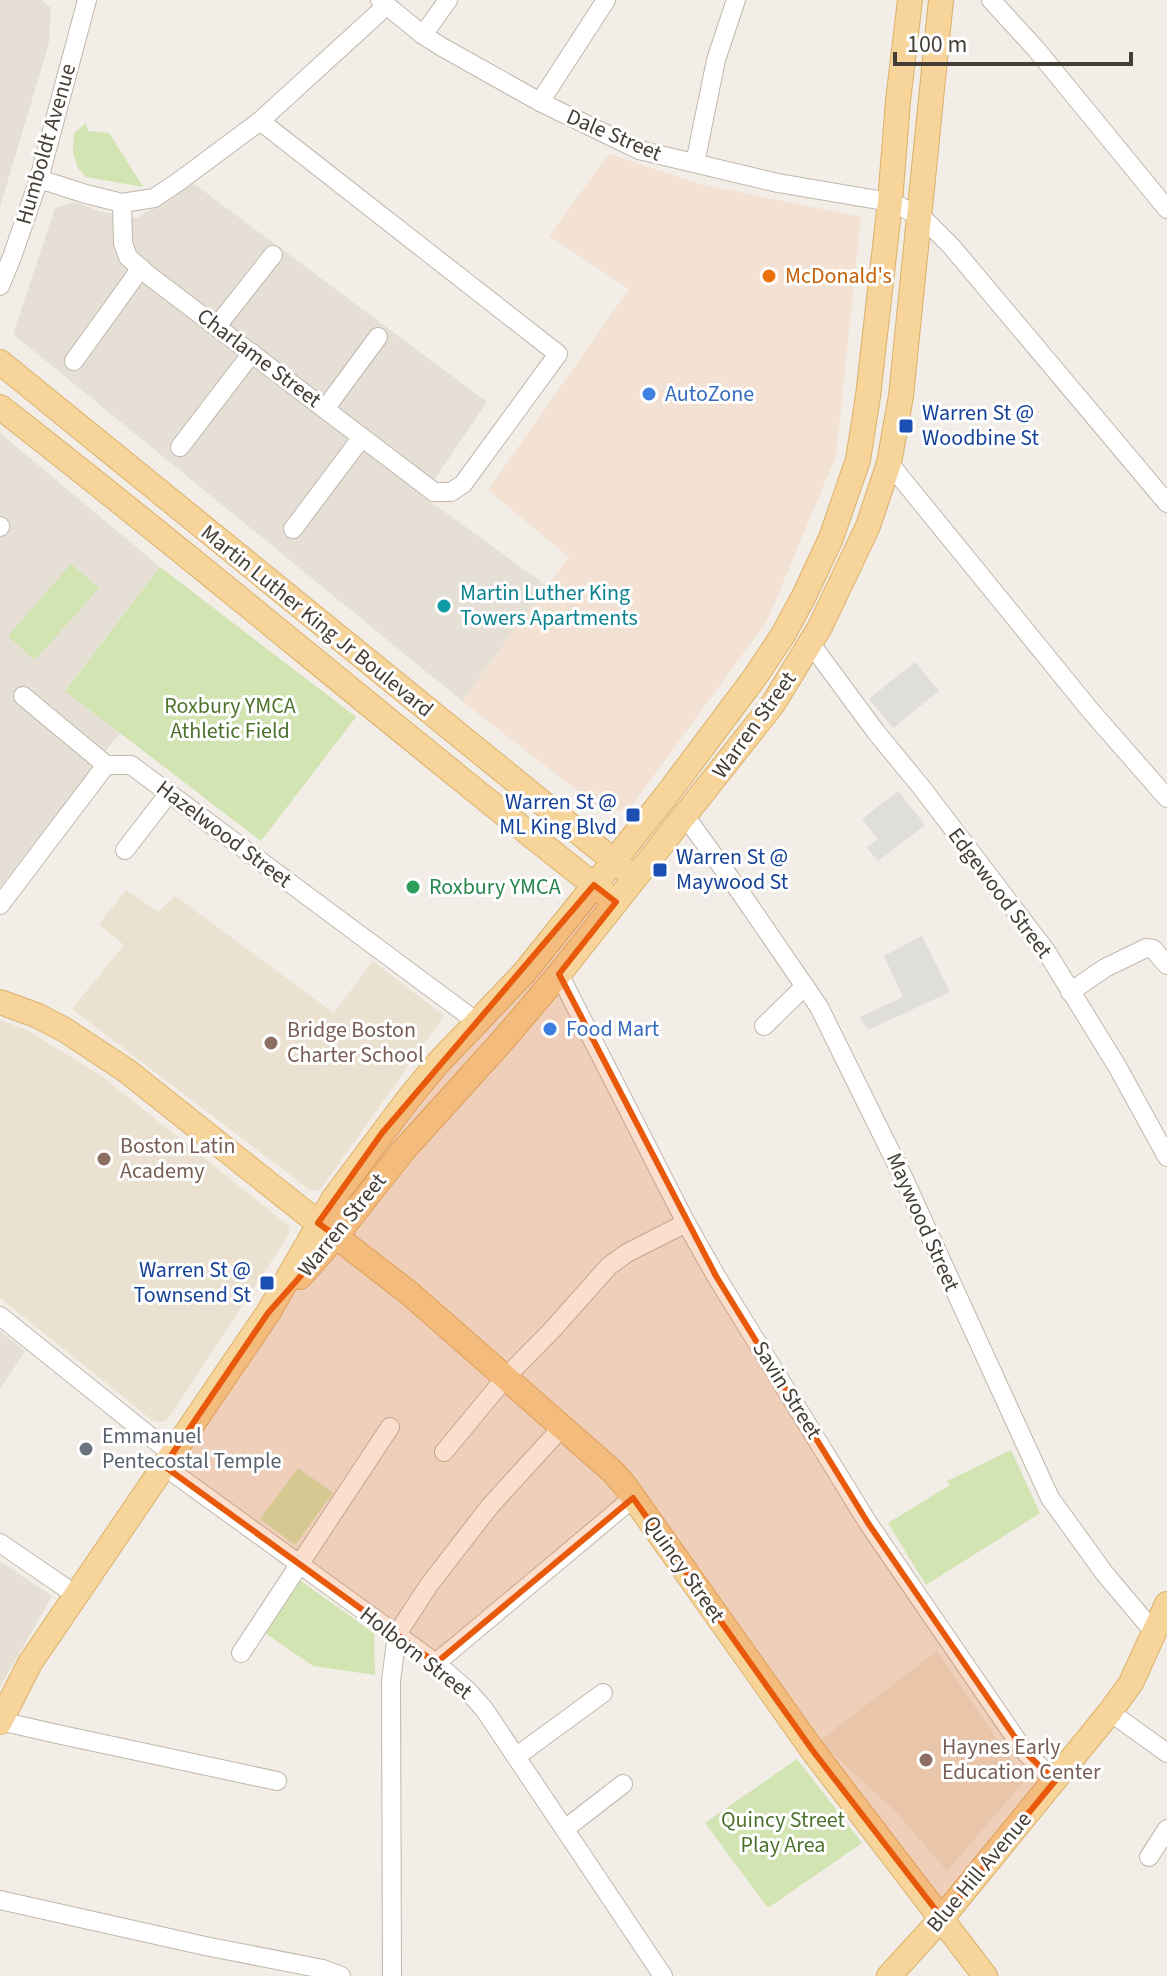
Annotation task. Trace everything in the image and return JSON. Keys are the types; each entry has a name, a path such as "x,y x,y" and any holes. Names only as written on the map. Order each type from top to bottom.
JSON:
{"main road":[{"name":"Warren Street","path":"327,1230 334,1198 402,1106 438,1063 524,973 666,796 755,677 787,628 831,538 858,460 868,396 910,0"},
{"name":"Warren Street","path":"0,1721 30,1663 327,1230 402,1152 559,974 773,704 811,644 863,538 889,463 901,396 941,0"},
{"name":"Martin Luther King Jr Boulevard","path":"0,362 635,878"},
{"name":"Martin Luther King Jr Boulevard","path":"0,407 106,489 616,902"},
{"name":"Quincy Street","path":"0,1002 36,1015 101,1053 409,1293 612,1471 862,1818 985,1976"},
{"name":"Blue Hill Avenue","path":"889,1976 942,1918 1110,1712 1131,1683 1167,1604"}],"street":[{"name":"Humboldt Avenue","path":"0,286 39,179 87,0"},
{"path":"423,35 448,0"},
{"path":"540,102 606,0"},
{"path":"695,163 716,60 736,0"},
{"path":"991,0 1036,49 1167,209"},
{"path":"39,179 122,203 154,198 260,121 383,3"},
{"name":"Dale Street","path":"383,3 423,35 540,102 639,150 778,183 890,202 921,216"},
{"name":"Charlame Street","path":"122,203 123,243 128,257 434,492 451,492 463,484 558,354 260,121"},
{"path":"921,216 951,246 1167,503"},
{"path":"217,326 273,255"},
{"path":"74,361 141,268"},
{"path":"325,409 378,337"},
{"path":"180,447 252,353"},
{"path":"293,529 362,437"},
{"path":"889,463 1090,710 1167,798"},
{"name":"Edgewood Street","path":"811,644 1046,951 1117,1066 1167,1157"},
{"path":"0,905 106,765 23,696"},
{"name":"Hazelwood Street","path":"106,765 131,765 477,1022"},
{"path":"125,850 169,793"},
{"name":"Maywood Street","path":"685,816 819,1007 903,1177 1050,1498 1105,1574 1154,1632"},
{"path":"1070,992 1105,968 1146,948 1153,949 1167,965"},
{"name":"Savin Street","path":"559,974 686,1223 868,1523 1025,1752 1055,1781"},
{"path":"764,1026 805,986"},
{"path":"444,1452 506,1377 609,1266 627,1253 686,1223"},
{"name":"Holborn Street","path":"0,1316 168,1460 300,1565 436,1663 467,1690 517,1756 595,1878 663,1976"},
{"path":"392,1976 391,1681 397,1634 429,1585 490,1506 554,1436 560,1425"},
{"path":"241,1653 390,1427"},
{"path":"436,1663 633,1498"},
{"path":"0,1543 76,1595"},
{"path":"517,1756 603,1693"},
{"path":"1110,1712 1167,1753"},
{"path":"0,1721 277,1781"},
{"path":"565,1829 623,1784"},
{"path":"1149,1857 1167,1829"},
{"path":"0,1900 323,1969 341,1976"}],"highlighted area":[{"path":"594,885 616,902 559,974 716,1276 868,1523 1025,1752 1055,1781 942,1918 813,1751 633,1498 436,1663 164,1466 268,1313 336,1236 318,1223 382,1133"}],"shaded area":[{"path":"0,0 41,0 51,8 49,43 0,207"},
{"path":"609,154 700,184 861,217 836,456 767,621 630,808 606,813 462,701 569,557 488,490 629,289 549,236"},
{"path":"193,183 487,402 423,496 547,586 462,701 13,334 55,208 76,202 98,211 137,218"},
{"path":"0,433 160,567 65,690 120,733 0,887"},
{"path":"915,662 939,691 893,728 869,699"},
{"path":"898,791 925,825 878,861 867,848 878,839 862,819"},
{"name":"Bridge Boston Charter School","path":"126,890 158,912 175,896 334,1013 373,961 444,1016 320,1190 310,1190 72,1009 124,945 99,924"},
{"path":"922,936 950,992 868,1030 860,1017 903,997 884,956"},
{"name":"Boston Latin Academy","path":"0,1020 27,1030 103,1077 290,1227 288,1236 165,1421 152,1420 0,1298"},
{"path":"0,1331 25,1351 0,1389"},
{"path":"0,1561 52,1596 0,1687"},
{"name":"Haynes Early Education Center","path":"937,1651 1025,1780 947,1871 897,1813 819,1741"}],"green space":[{"path":"86,123 88,131 109,133 143,187 86,177 78,168 73,153 74,133"},
{"path":"71,564 99,588 35,660 8,636"},
{"name":"Roxbury YMCA Athletic Field","path":"160,567 356,717 261,841 65,691"},
{"path":"1011,1450 1040,1513 926,1585 888,1523 950,1485 947,1481"},
{"path":"298,1468 333,1493 295,1545 260,1519"},
{"path":"298,1579 374,1633 375,1675 313,1666 265,1633"},
{"name":"Quincy Street Play Area","path":"797,1759 862,1843 768,1908 705,1823"}],"place":[{"name":"McDonald's","path":"769,276"},
{"name":"AutoZone","path":"649,394"},
{"name":"Warren St @ Woodbine St","path":"906,426"},
{"name":"Martin Luther King Towers Apartments","path":"444,606"},
{"name":"Warren St @ ML King Blvd","path":"633,815"},
{"name":"Warren St @ Maywood St","path":"660,870"},
{"name":"Roxbury YMCA","path":"413,887"},
{"name":"Food Mart","path":"550,1029"},
{"name":"Bridge Boston Charter School","path":"271,1043"},
{"name":"Boston Latin Academy","path":"104,1159"},
{"name":"Warren St @ Townsend St","path":"267,1283"},
{"name":"Emmanuel Pentecostal Temple","path":"86,1449"},
{"name":"Haynes Early Education Center","path":"926,1760"}]}
